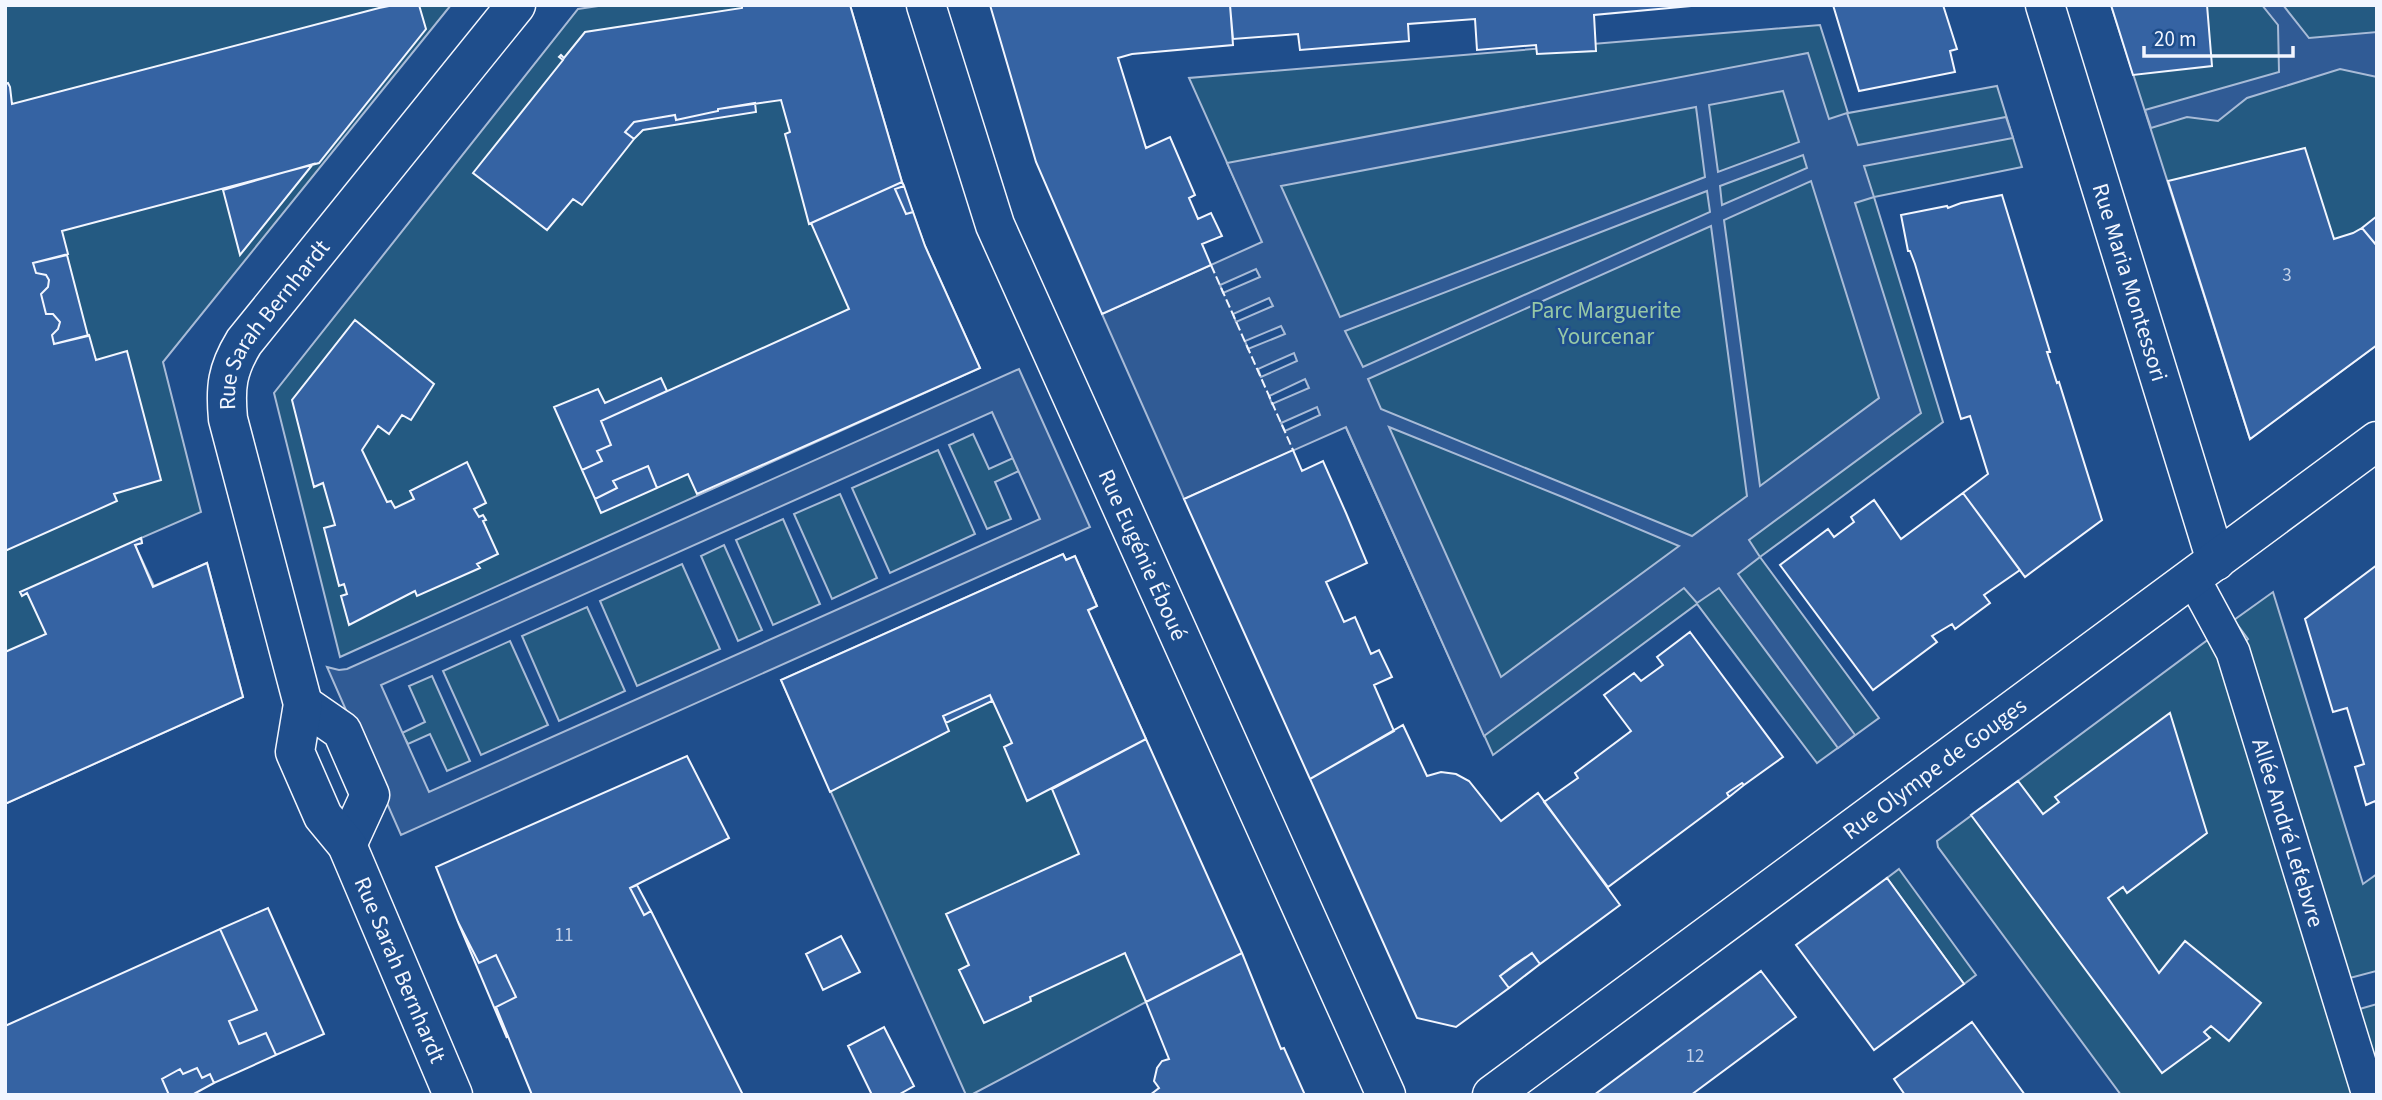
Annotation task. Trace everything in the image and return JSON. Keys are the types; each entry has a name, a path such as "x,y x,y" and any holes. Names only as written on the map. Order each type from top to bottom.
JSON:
{"street":[{"name":"Rue Sarah Bernhardt","path":"453,1095 347,845 323,816 295,752 303,704 228,419 227,378 234,358 244,342 516,5"},
{"name":"Rue Eugénie Éboué","path":"926,5 995,225 1386,1095"},
{"name":"Rue Maria Montessori","path":"2045,5 2204,569"},
{"name":"Rue Olympe de Gouges","path":"1492,1095 2377,441"},
{"name":"Allée André Lefebvre","path":"2204,569 2233,652 2369,1095"},
{"path":"303,704 342,731 370,796 347,845"}],"green space":[{"path":"5,5 451,5 163,362 201,512 141,538 142,543 135,545 154,586 207,563 243,697 5,804"},
{"path":"605,5 850,5 902,182 925,246 980,368 340,657 274,393 578,9"},
{"path":"2111,5 2377,5 2377,345 2250,439"},
{"name":"Parc Marguerite Yourcenar","path":"1820,25 1848,113 1997,86 2022,167 1874,197 1943,422 1760,557 1879,718 1817,763 1697,604 1493,755 1189,78"},
{"path":"973,434 989,469 1013,458 1019,471 995,482 1011,519 987,529 949,445"},
{"path":"938,450 975,534 890,573 852,488"},
{"path":"840,494 877,578 832,599 794,514"},
{"path":"783,519 820,604 773,625 736,540"},
{"path":"724,545 762,630 738,641 701,556"},
{"path":"1063,554 1066,560 1075,556 1097,606 1088,611 1146,739 1146,1002 971,1095 966,1095 781,680"},
{"path":"682,564 720,649 637,686 600,601"},
{"path":"2273,592 2363,884 2377,874 2377,972 2346,979 2242,644 2248,639 2234,620"},
{"path":"587,607 625,691 559,721 522,636"},
{"path":"2209,639 2223,657 2359,1095 2121,1095 1938,847 1937,841"},
{"path":"510,641 548,725 481,755 443,671"},
{"path":"432,676 470,761 447,771 430,734 408,744 402,733 425,722 409,686"},
{"path":"1899,869 1976,975 1964,984 1887,878"},
{"path":"2377,1004 2377,1077 2356,1010"}],"shaded area":[{"path":"2262,5 2283,5 2309,38 2377,32 2377,77 2340,69 2247,98 2218,121 2187,117 2151,128 2145,110 2279,72 2278,25"},
{"path":"1808,53 1829,119 1847,113 1858,145 2006,117 2013,138 1864,166 1874,197 1855,203 1921,413 1749,540 1760,557 1738,574 1855,735 1838,748 1719,588 1697,603 1684,588 1484,736 1346,427 1184,499 1102,314 1262,242 1227,163","holes":["1783,91 1799,142 1718,172 1709,105","1696,107 1705,177 1340,317 1281,186","1803,155 1807,168 1722,205 1720,186","1811,181 1879,398 1760,486 1724,220","1707,191 1710,212 1363,367 1345,331","1711,226 1747,496 1692,536 1381,409 1368,379","1256,269 1260,277 1223,293 1220,285","1269,298 1273,306 1236,322 1233,314","1281,326 1285,334 1248,349 1245,341","1294,353 1297,361 1261,377 1258,369","1305,379 1309,388 1272,404 1269,396","1317,407 1320,415 1285,431 1281,423","1389,427 1679,546 1501,677"]},
{"path":"1019,369 1090,527 401,835 327,667 347,669","holes":["992,412 1040,519 429,792 381,685"]}],"building":[{"path":"394,5 419,5 426,29 319,163 62,231 68,254 33,263 36,273 46,275 49,280 48,287 41,294 46,314 53,314 60,322 52,335 54,344 89,335 96,360 127,351 161,480 114,494 117,501 5,551 5,84 8,83 10,87 12,104"},
{"path":"742,5 850,5 902,182 809,224 785,134 790,132 781,100 718,109 676,120 675,115 634,122 625,132 634,139 582,205 573,199 547,230 473,173 563,60 559,57 561,55 564,58 585,32 742,8"},
{"path":"990,5 1230,5 1233,45 1132,54 1118,58 1146,148 1170,137 1195,195 1189,198 1198,219 1211,213 1222,236 1202,244 1211,265 1102,314 1036,162"},
{"path":"1230,5 1702,5 1594,15 1596,51 1537,54 1536,45 1477,50 1475,19 1408,24 1409,41 1300,50 1298,34 1233,39"},
{"path":"1833,5 1943,5 1957,49 1950,51 1955,72 1859,91"},
{"path":"2111,5 2207,5 2212,66 2133,75"},
{"path":"755,103 756,112 643,130 634,139 625,132 634,122 675,115 676,120"},
{"path":"2305,148 2334,239 2362,228 2377,246 2377,345 2250,439 2168,181"},
{"path":"313,164 240,255 223,190"},
{"path":"902,182 904,186 895,189 906,214 913,212 925,246 980,368 697,494 688,474 657,488 648,466 613,481 617,488 595,499 582,470 602,461 597,451 611,445 601,421 849,309 811,223"},
{"path":"904,186 913,212 906,214 895,189"},
{"path":"2002,195 2050,352 2047,352 2102,520 2025,577 1963,493 1988,474 1970,416 1961,419 1915,264 1908,251 1901,215 1947,206 1948,208"},
{"path":"2377,216 2377,246 2362,228"},
{"path":"67,255 88,336 54,344 52,335 60,322 53,314 46,314 41,294 48,287 49,280 46,275 36,273 33,263"},
{"path":"355,320 434,384 411,420 402,415 389,434 378,426 362,450 387,502 391,501 395,508 414,499 410,491 467,462 486,503 474,509 479,517 483,515 486,520 483,521 498,554 477,564 480,568 417,596 415,591 349,625 341,596 347,594 344,584 339,586 324,528 335,525 323,483 314,487 292,400"},
{"path":"661,378 667,391 601,421 611,445 597,451 602,461 582,470 554,407 598,389 605,403"},
{"path":"1293,450 1302,471 1323,461 1346,513 1367,563 1326,582 1344,622 1355,617 1371,654 1379,650 1392,677 1374,685 1394,731 1310,779 1184,499"},
{"path":"648,466 657,488 601,513 595,499 617,488 613,481"},
{"path":"1963,493 2020,570 1984,595 1990,603 1955,629 1952,624 1932,636 1937,642 1873,690 1780,565 1828,529 1834,537 1854,522 1851,517 1874,500 1901,539"},
{"path":"141,538 142,543 135,545 153,587 207,563 243,697 5,804 5,652 46,634 27,593 22,596 20,592"},
{"path":"1063,554 1066,560 1075,556 1097,606 1088,610 1146,739 1027,801 1004,747 1012,743 990,695 943,716 949,731 830,792 781,680"},
{"path":"2377,565 2377,806 2375,801 2366,805 2355,767 2364,764 2347,708 2333,712 2305,619"},
{"path":"1690,632 1783,757 1744,785 1742,783 1727,793 1729,797 1608,887 1544,802 1578,778 1575,773 1631,731 1604,695 1634,673 1641,681 1663,665 1657,657"},
{"path":"990,695 992,701 946,723 943,716"},
{"path":"2170,713 2207,833 2127,893 2123,887 2108,898 2159,973 2185,941 2261,1003 2229,1041 2211,1026 2204,1032 2210,1038 2162,1073 1971,815 2018,781 2043,814 2059,802 2055,797"},
{"path":"1403,725 1427,776 1441,772 1456,774 1469,781 1501,821 1538,793 1620,905 1540,964 1532,953 1514,965 1500,976 1509,988 1456,1027 1417,1018 1310,779"},
{"path":"1146,739 1242,953 1146,1002 1125,953 1030,997 1031,1001 984,1023 959,970 969,965 946,914 1079,854 1052,789"},
{"path":"687,756 729,838 630,888 644,915 651,911 743,1095 532,1095 496,1007 516,997 496,955 479,963 458,922 436,867"},
{"path":"1742,783 1744,785 1729,797 1727,793"},
{"path":"1887,878 1964,984 1874,1050 1796,945"},
{"path":"637,885 651,911 644,915 630,888"},
{"path":"268,908 324,1034 276,1055 266,1033 239,1044 229,1021 257,1010 220,929"},
{"path":"458,922 479,963 496,955 516,997 496,1007 507,1038"},
{"path":"220,929 257,1010 229,1021 239,1044 266,1033 276,1055 214,1083 210,1074 202,1078 197,1068 183,1074 180,1069 162,1079 169,1095 5,1095 5,1026"},
{"path":"841,936 860,972 823,990 806,954"},
{"path":"1242,953 1281,1049 1284,1048 1305,1095 1150,1095 1159,1088 1154,1081 1157,1068 1162,1061 1169,1059 1146,1002"},
{"path":"1532,953 1540,964 1509,988 1500,976"},
{"path":"1761,971 1796,1017 1691,1095 1594,1095"},
{"path":"1972,1022 2025,1095 1905,1095 1894,1079"},
{"path":"884,1027 914,1086 898,1095 872,1095 848,1046"},
{"path":"197,1068 202,1078 210,1074 214,1083 192,1095 169,1095 162,1079 180,1069 183,1074"}],"fence":[{"path":"1211,265 1293,450"}]}
